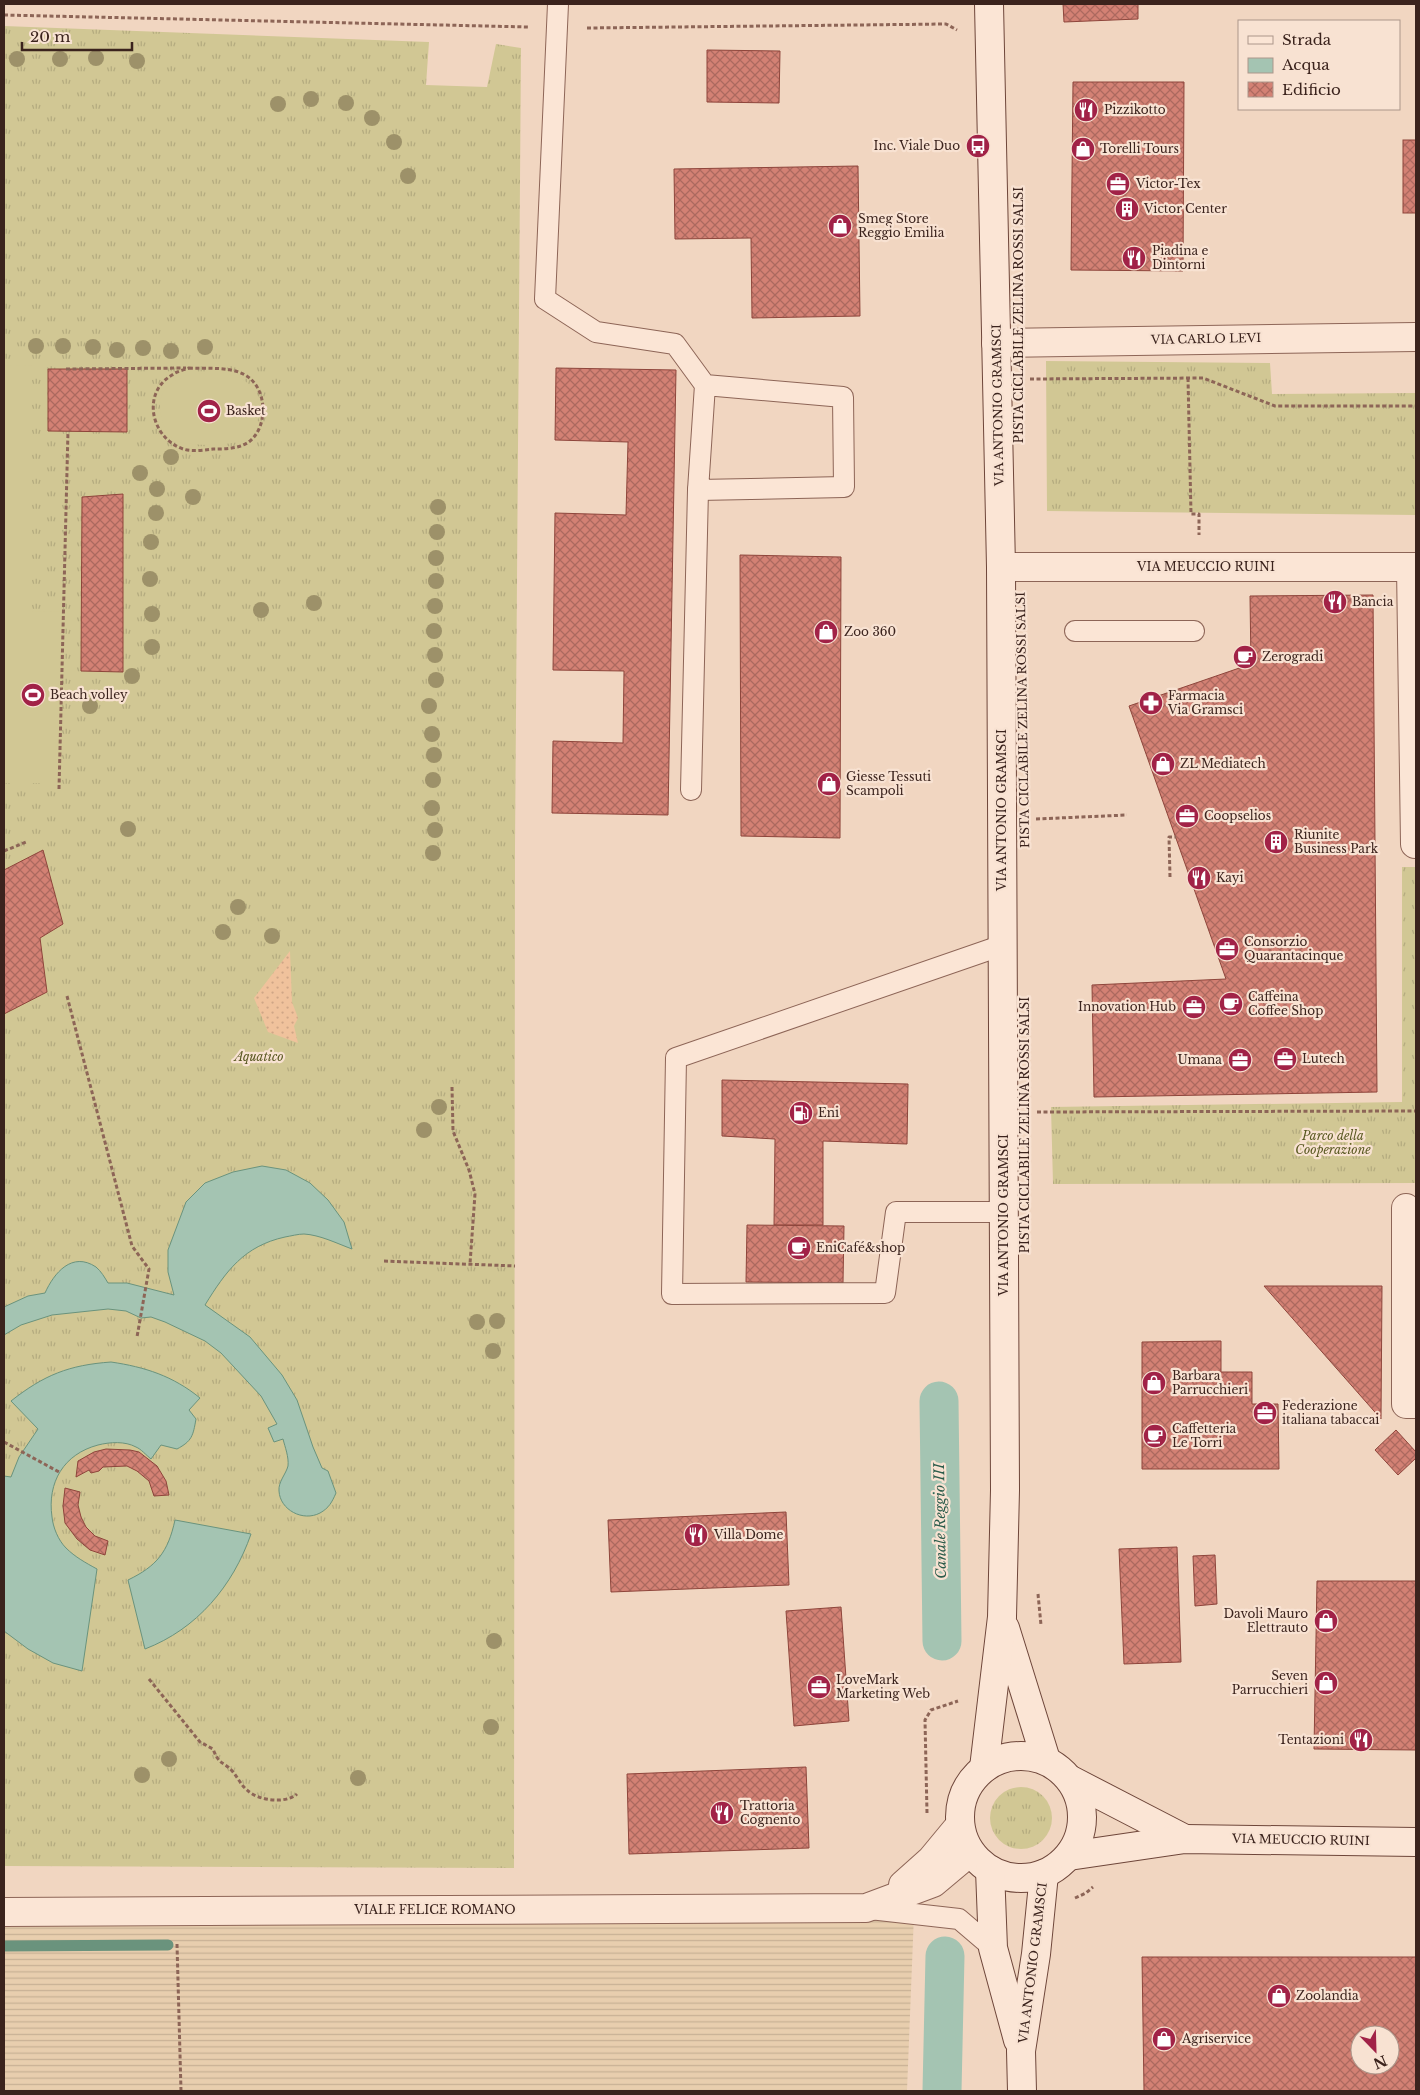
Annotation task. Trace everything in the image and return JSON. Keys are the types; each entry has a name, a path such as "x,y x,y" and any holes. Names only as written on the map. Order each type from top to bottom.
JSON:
{"street":[{"name":"VIA ANTONIO GRAMSCI","path":"984,1768 1002,1617 1005,1490 1001,567 989,4"},
{"name":"VIA CARLO LEVI","path":"996,343 1416,338"},
{"name":"VIA MEUCCIO RUINI","path":"1001,567 1414,567 1414,844"},
{"path":"1406,1208 1406,1404 1416,1404"},
{"name":"VIA ANTONIO GRAMSCI","path":"1002,1617 1046,1760"},
{"name":"VIA ANTONIO GRAMSCI","path":"1014,1756 1030,1756 1046,1760 1060,1768 1071,1780 1080,1798 1083,1818 1079,1839 1069,1856 1057,1867 1044,1874 1026,1879 1007,1877 990,1870 970,1852 960,1825 960,1808 965,1793 973,1779 984,1768 998,1760 1014,1756"},
{"name":"VIA MEUCCIO RUINI","path":"1071,1780 1185,1839"},
{"path":"866,1908 902,1886 930,1860 960,1825"},
{"name":"VIA MEUCCIO RUINI","path":"1069,1856 1185,1839 1416,1842"},
{"name":"VIALE FELICE ROMANO","path":"4,1912 866,1908 933,1883 970,1852"},
{"name":"VIA ANTONIO GRAMSCI","path":"990,1870 994,1948 1021,2051"},
{"name":"VIA ANTONIO GRAMSCI","path":"1022,2091 1021,2051 1036,1954 1044,1874"}],"lane":[{"path":"558,4 546,299 596,332 675,344 705,385 698,490 691,790"},
{"path":"698,490 844,487 843,397 705,385"},
{"path":"1076,631 1194,631"},
{"path":"1003,945 676,1058 672,1294 885,1293 896,1212 1004,1212"},
{"path":"866,1908 959,1919 994,1948"}],"path":[{"path":"4,15 558,28 946,24 960,32"},
{"path":"1187,340 1192,514 1199,514 1199,567"},
{"name":"PISTA CICLABILE ZELINA ROSSI SALSI","path":"1030,342 1028,379 1188,378"},
{"path":"66,369 189,368 231,370 247,376 257,389 264,404 259,430 249,442 230,449 185,450 167,442 156,426 152,405 158,389 171,375 189,368"},
{"path":"1188,378 1204,378 1275,406 1416,406"},
{"path":"59,789 68,431"},
{"name":"PISTA CICLABILE ZELINA ROSSI SALSI","path":"1034,812 1034,819 1127,815"},
{"path":"1170,877 1169,837 1176,837"},
{"path":"4,851 26,842"},
{"path":"66,996 132,1246 150,1269 137,1337"},
{"path":"452,1087 453,1131 469,1170 475,1194 470,1264"},
{"path":"1034,1112 1416,1111"},
{"path":"384,1261 515,1266"},
{"path":"4,1442 59,1472"},
{"path":"1038,1586 1041,1634"},
{"path":"149,1679 200,1742 213,1749 217,1761 231,1770 248,1792 266,1800 292,1798 298,1794"},
{"path":"927,1818 925,1720 931,1710 956,1701 992,1698"},
{"path":"1072,1900 1086,1893 1099,1881"},
{"path":"176,1912 181,2091"}],"shaded area":[{"path":"4,1911 914,1914 907,2091 4,2091"}],"green space":[{"name":"Aquatico","path":"4,26 429,42 426,85 487,87 496,44 521,48 515,847 514,1868 4,1866"},
{"path":"1046,361 1270,363 1272,394 1416,393 1416,515 1047,511"},
{"path":"4,365 32,366 32,611 63,612 59,783 4,783"},
{"name":"Basket","path":"216,373 236,376 250,385 255,393 259,411 258,420 248,436 234,443 216,445 179,442 171,437 166,430 160,410 162,396 169,386 189,374"},
{"name":"Parco della Cooperazione","path":"1402,867 1416,867 1416,1183 1053,1184 1051,1107 1402,1102"},
{"path":"1015,1787 1027,1787 1043,1796 1050,1806 1052,1818 1050,1830 1043,1840 1027,1849 1015,1849 1004,1844 995,1835 990,1824 990,1812 995,1801 1004,1792"}],"sand":[{"path":"290,951 292,1002 298,1018 294,1026 298,1043 268,1032 254,998"}],"water":[{"path":"262,1166 286,1170 310,1183 328,1200 344,1222 352,1249 322,1238 304,1234 271,1241 247,1254 238,1262 221,1281 205,1305 250,1337 282,1375 297,1400 313,1447 322,1468 328,1471 336,1493 332,1502 323,1511 307,1516 288,1509 280,1498 279,1488 288,1466 287,1456 283,1439 274,1442 268,1428 277,1424 261,1396 221,1353 205,1341 151,1317 141,1318 126,1311 108,1309 52,1315 21,1325 4,1335 4,1307 28,1296 45,1293 53,1278 65,1266 72,1263 87,1263 96,1267 108,1283 127,1283 174,1295 168,1272 168,1250 186,1202 205,1183 233,1172"},
{"path":"111,1362 147,1370 169,1378 200,1398 189,1410 196,1419 193,1434 186,1443 177,1449 161,1445 151,1459 132,1445 112,1443 98,1445 76,1455 60,1471 55,1481 51,1504 56,1533 69,1551 97,1569 82,1671 53,1663 28,1649 4,1631 4,1476 11,1477 19,1457 38,1429 11,1401 35,1384 58,1373 96,1363"},
{"path":"175,1520 251,1534 234,1571 211,1604 181,1630 145,1649 128,1580 147,1569 160,1557 169,1541"}],"building":[{"path":"1063,4 1138,4 1138,19 1064,22"},
{"path":"707,50 780,51 779,103 707,102"},
{"name":"Victor Center","path":"1073,82 1184,82 1183,271 1071,270"},
{"path":"1403,140 1416,140 1416,213 1403,213"},
{"path":"858,166 860,316 752,318 751,238 675,239 674,169"},
{"path":"556,368 676,370 668,815 552,813 553,741 623,743 624,671 553,670 555,513 626,515 628,442 555,440"},
{"path":"48,369 127,369 127,432 48,431"},
{"path":"123,494 123,672 81,671 82,497"},
{"path":"740,555 841,557 840,838 741,836"},
{"name":"Riunite Business Park","path":"1373,595 1377,1092 1094,1097 1092,985 1226,979 1129,706 1251,664 1250,596"},
{"path":"43,850 63,924 40,938 47,992 4,1014 4,870"},
{"path":"722,1080 908,1084 907,1144 823,1141 823,1225 774,1225 775,1139 722,1136"},
{"path":"747,1225 844,1226 843,1283 746,1282"},
{"path":"1264,1286 1382,1286 1381,1419"},
{"path":"1221,1341 1221,1372 1252,1372 1252,1404 1278,1404 1279,1469 1142,1469 1142,1342"},
{"path":"1396,1430 1416,1452 1416,1458 1398,1475 1375,1450"},
{"path":"106,1449 139,1452 157,1466 166,1481 169,1495 154,1496 149,1481 137,1471 127,1466 103,1467 99,1471 91,1473 89,1470 76,1477 78,1461 94,1452"},
{"path":"65,1488 80,1492 78,1505 81,1517 86,1527 95,1536 108,1541 105,1555 90,1550 77,1539 65,1523 63,1506"},
{"path":"786,1512 789,1585 611,1592 608,1520"},
{"path":"1177,1547 1181,1662 1124,1664 1119,1549"},
{"path":"1215,1555 1217,1604 1195,1606 1193,1556"},
{"path":"1317,1581 1416,1581 1416,1750 1314,1749"},
{"name":"LoveMark Marketing Web","path":"841,1607 849,1721 794,1726 786,1611"},
{"path":"806,1767 809,1848 629,1854 627,1774"},
{"name":"Zoolandia","path":"1142,1957 1416,1957 1416,2091 1144,2091"}],"waterway":[{"name":"Canale Reggio III","path":"939,1401 942,1641"},
{"path":"4,1946 168,1945"},
{"name":"Canale Reggio III","path":"942,2091 945,1956"}],"place":[{"name":"Pizzikotto","path":"1086,110"},
{"name":"Inc. Viale Duo","path":"978,146"},
{"name":"Torelli Tours","path":"1083,149"},
{"name":"Victor-Tex","path":"1118,184"},
{"name":"Victor Center","path":"1127,209"},
{"name":"Smeg Store Reggio Emilia","path":"840,226"},
{"name":"Piadina e Dintorni","path":"1134,258"},
{"name":"Basket","path":"209,411"},
{"name":"Bancia","path":"1335,602"},
{"name":"Zoo 360","path":"826,632"},
{"name":"Zerogradi","path":"1245,657"},
{"name":"Beach volley","path":"33,695"},
{"name":"Farmacia Via Gramsci","path":"1151,703"},
{"name":"ZL Mediatech","path":"1163,764"},
{"name":"Giesse Tessuti Scampoli","path":"829,784"},
{"name":"Coopselios","path":"1187,816"},
{"name":"Riunite Business Park","path":"1276,842"},
{"name":"Kayi","path":"1199,878"},
{"name":"Consorzio Quarantacinque","path":"1227,949"},
{"name":"Caffeina Coffee Shop","path":"1231,1004"},
{"name":"Innovation Hub","path":"1194,1007"},
{"name":"Lutech","path":"1285,1059"},
{"name":"Umana","path":"1240,1060"},
{"name":"Eni","path":"801,1113"},
{"name":"EniCafé&shop","path":"799,1248"},
{"name":"Barbara Parrucchieri","path":"1154,1383"},
{"name":"Federazione italiana tabaccai","path":"1265,1413"},
{"name":"Caffetteria Le Torri","path":"1155,1436"},
{"name":"Villa Dome","path":"696,1535"},
{"name":"Davoli Mauro Elettrauto","path":"1326,1621"},
{"name":"Seven Parrucchieri","path":"1326,1683"},
{"name":"LoveMark Marketing Web","path":"819,1687"},
{"name":"Tentazioni","path":"1361,1740"},
{"name":"Trattoria Cognento","path":"722,1813"},
{"name":"Zoolandia","path":"1279,1996"},
{"name":"Agriservice","path":"1164,2039"}]}
